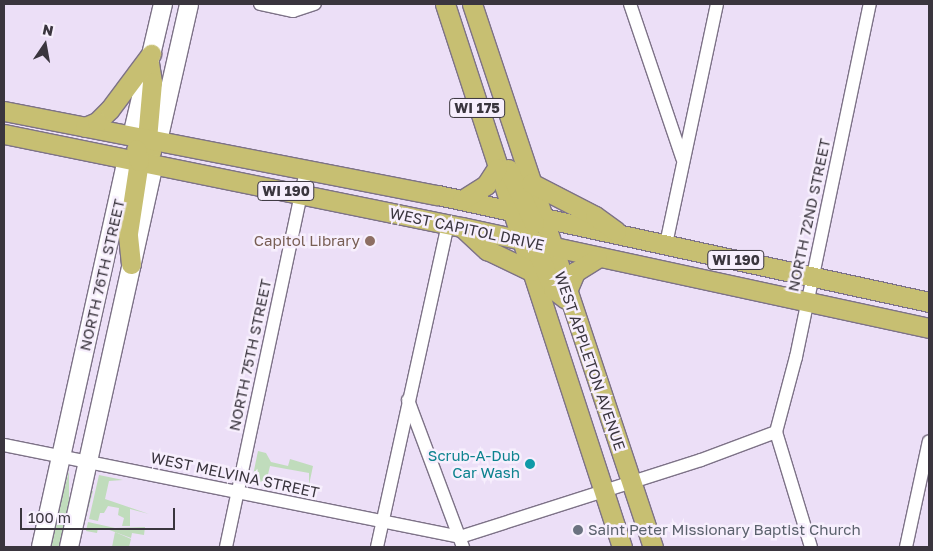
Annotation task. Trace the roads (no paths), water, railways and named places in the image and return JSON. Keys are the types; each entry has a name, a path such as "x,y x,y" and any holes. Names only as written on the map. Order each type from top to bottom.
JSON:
{"main road":[{"path":"146,139 152,82 150,59 163,4"},
{"name":"NORTH 76TH STREET","path":"41,547 61,456 140,161 189,4"},
{"name":"WI 175","path":"445,4 494,160"},
{"name":"WEST APPLETON AVENUE","path":"472,4 531,183 532,229 530,271 553,332 622,547"},
{"path":"85,127 98,122 150,59"},
{"name":"WEST CAPITOL DRIVE","path":"4,111 462,200 597,258 929,328"},
{"name":"WEST CAPITOL DRIVE","path":"4,134 455,226"},
{"name":"NORTH 76TH STREET","path":"140,161 146,139"},
{"path":"462,200 486,185 494,160 508,168 532,229"},
{"path":"131,264 128,233 140,161"},
{"path":"531,183 595,216 616,234"},
{"path":"364,207 388,197 394,188"},
{"path":"455,226 492,220 532,229"},
{"path":"455,226 487,250 530,271"},
{"name":"WEST CAPITOL DRIVE","path":"532,229 616,234 929,302"},
{"name":"WEST APPLETON AVENUE","path":"532,229 569,297 653,547"},
{"path":"621,264 652,255 666,244"},
{"path":"661,272 675,260 722,257"},
{"path":"569,297 575,272 597,258"},
{"name":"NORTH 76TH STREET","path":"69,547 131,264"}],"street":[{"path":"260,4 293,11 315,4"},
{"path":"630,4 682,158"},
{"path":"666,244 682,158 717,4"},
{"name":"NORTH 72ND STREET","path":"776,432 808,303 870,4"},
{"name":"NORTH 75TH STREET","path":"226,547 306,170"},
{"path":"377,547 408,400 455,226"},
{"path":"408,400 462,542 776,432 811,547"},
{"path":"906,547 929,441"},
{"name":"WEST MELVINA STREET","path":"4,445 383,521 462,542"}],"place":[{"name":"Capitol Library","path":"370,241"},
{"name":"Scrub-A-Dub Car Wash","path":"530,464"},
{"name":"Saint Peter Missionary Baptist Church","path":"578,530"}]}
